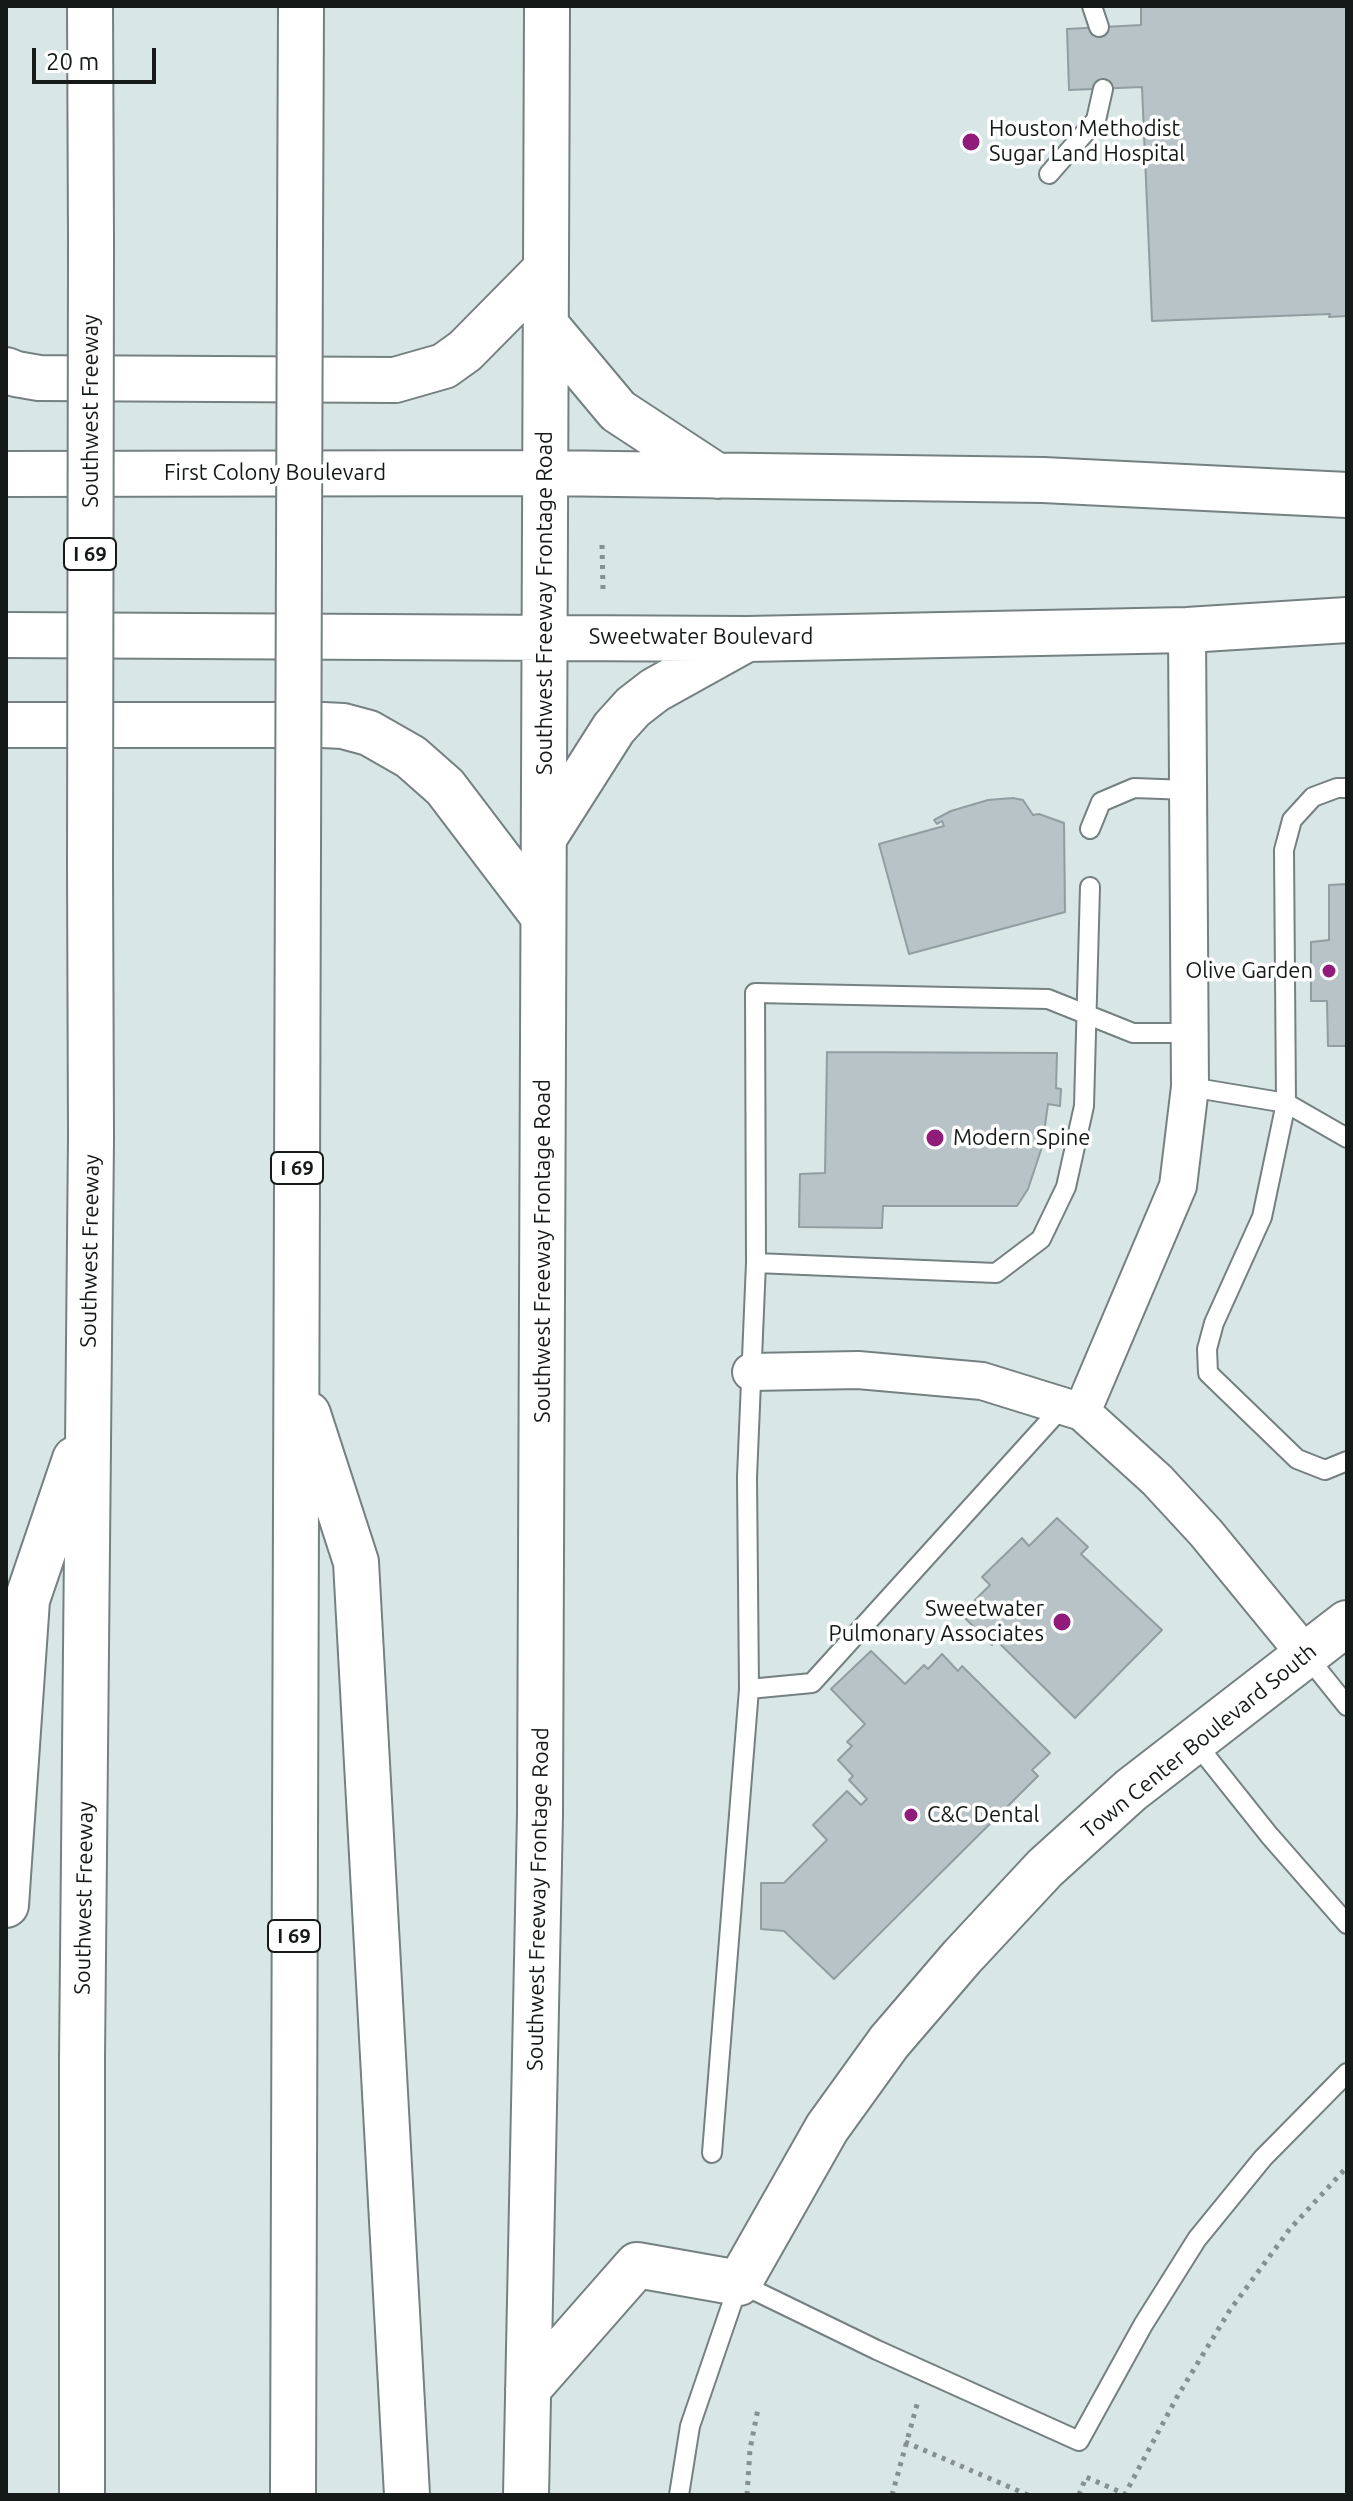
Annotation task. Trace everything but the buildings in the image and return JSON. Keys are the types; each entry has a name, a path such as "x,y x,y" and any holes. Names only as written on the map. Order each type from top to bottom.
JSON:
{"main road":[{"name":"Southwest Freeway","path":"82,2495 90,866 90,6"},
{"name":"I 69","path":"293,2495 301,6"},
{"name":"Southwest Freeway Frontage Road","path":"526,2495 540,1814 547,6"},
{"path":"6,370 39,378 395,380 444,366 465,351 545,270"},
{"path":"546,325 618,411 717,476"},
{"path":"545,473 1102,482 1347,495"},
{"name":"First Colony Boulevard","path":"6,474 545,473"},
{"name":"Sweetwater Boulevard","path":"6,635 747,639 1187,630 1347,620"},
{"path":"544,838 614,728 633,707 655,690 747,639"},
{"path":"6,725 323,725 343,726 369,733 411,757 445,787 543,916"},
{"path":"296,1377 356,1562 407,2495"},
{"path":"6,1905 27,1600 88,1423"},
{"name":"Town Center Boulevard South","path":"739,2283 827,2128 900,2030 962,1957 1045,1868 1131,1790 1347,1623"},
{"path":"528,2389 637,2265 739,2283"}],"street":[{"path":"1073,1409 1178,1186 1190,1087 1187,630"},
{"path":"751,1372 858,1370 982,1381 1073,1409 1157,1480 1206,1533 1306,1655"}],"lane":[{"path":"1092,6 1099,27"},
{"path":"1049,174 1096,120 1103,89"},
{"path":"1090,829 1101,802 1134,788 1188,790"},
{"path":"1347,788 1337,788 1313,797 1292,820 1284,850 1286,1103 1262,1217 1214,1323 1207,1349 1208,1373 1297,1459 1325,1470 1347,1461"},
{"path":"756,1263 996,1273 1041,1239 1066,1187 1084,1106 1090,887"},
{"path":"712,2153 749,1689 747,1477 756,1263 755,993 1048,999 1133,1033 1190,1033"},
{"path":"1190,1087 1286,1103 1347,1138"},
{"path":"749,1689 812,1683 1073,1409"},
{"path":"1306,1655 1347,1706"},
{"path":"1194,1741 1269,1835 1347,1924"},
{"path":"679,2495 690,2426 739,2283 926,2373 1079,2441 1143,2325 1197,2239 1263,2158 1347,2073"}],"path":[{"path":"602,545 603,590"},
{"path":"1079,2495 1086,2477 1125,2494 1177,2397 1230,2310 1289,2230 1347,2167"},
{"path":"892,2495 926,2373"},
{"path":"747,2495 750,2449 758,2409"},
{"path":"905,2442 1028,2495"}],"place":[{"name":"Houston Methodist Sugar Land Hospital","path":"971,142"},
{"name":"Olive Garden","path":"1329,971"},
{"name":"Modern Spine","path":"935,1138"},
{"name":"Sweetwater Pulmonary Associates","path":"1062,1622"},
{"name":"C&C Dental","path":"911,1815"}]}
